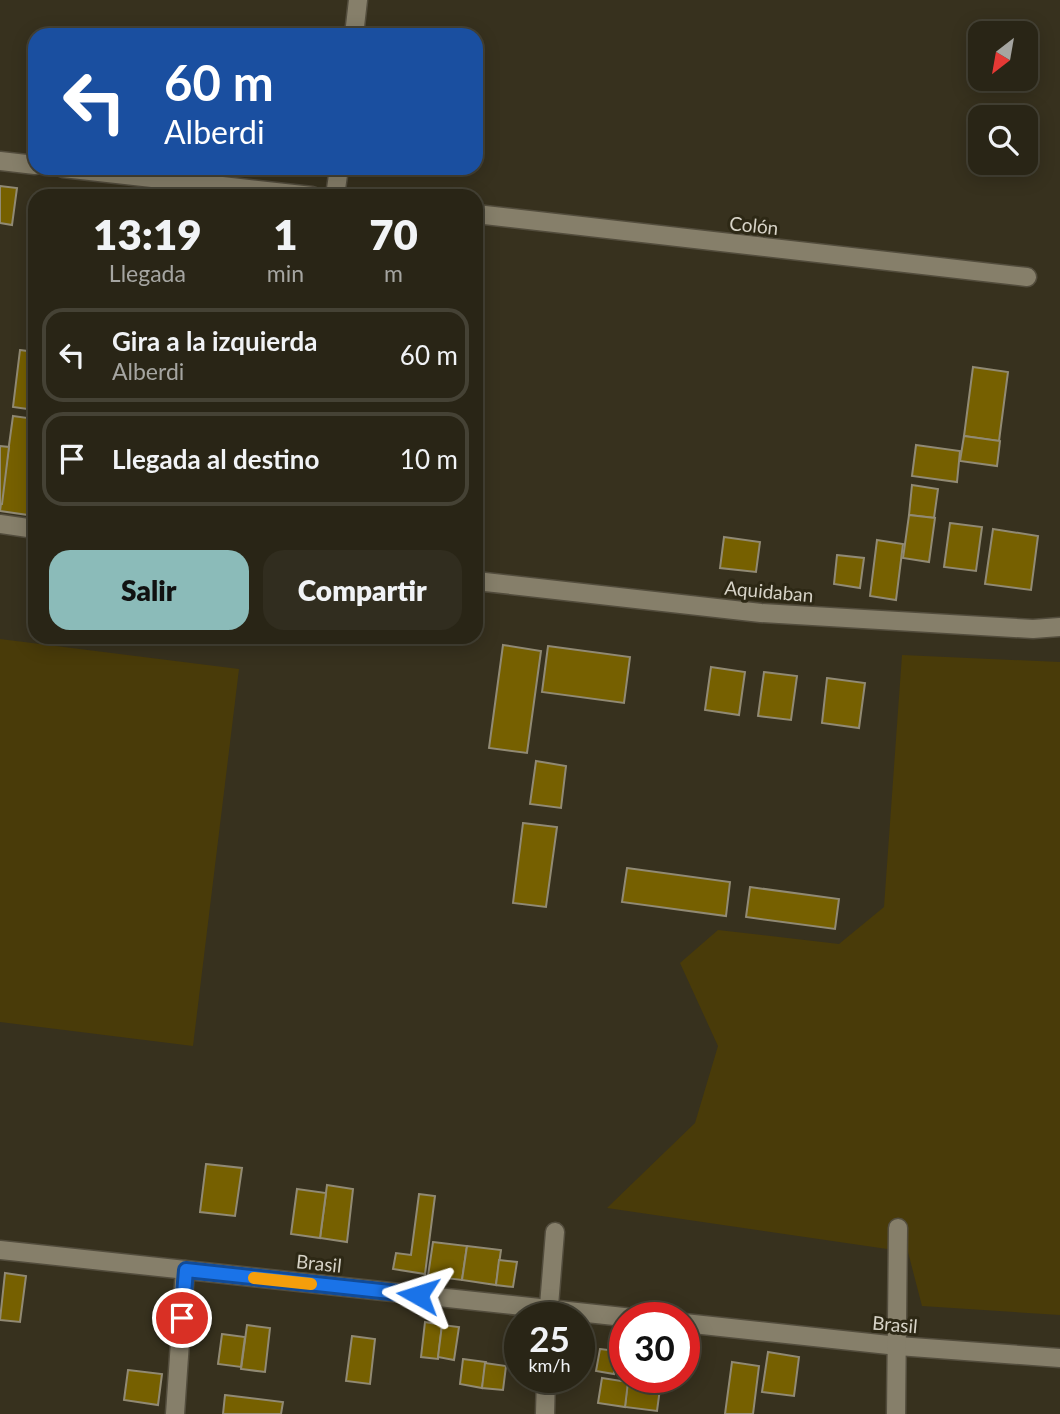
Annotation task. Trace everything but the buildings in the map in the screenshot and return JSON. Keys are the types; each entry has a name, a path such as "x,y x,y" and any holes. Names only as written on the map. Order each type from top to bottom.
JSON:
{"street":[{"path":"355,28 358,0"},
{"path":"0,161 28,164"},
{"path":"125,175 250,189"},
{"name":"Colón","path":"483,216 1027,277"},
{"path":"0,524 28,527"},
{"name":"Aquidaban","path":"483,582 761,613 1033,629 1060,627"},
{"path":"896,1414 898,1228"},
{"path":"549,1302 555,1232"},
{"name":"Brasil","path":"0,1250 504,1308"},
{"path":"175,1414 186,1270"},
{"name":"Brasil","path":"700,1325 898,1346 1060,1358"},
{"path":"545,1414 546,1393"}],"shaded area":[{"path":"0,639 239,669 193,1046 0,1022"},
{"path":"902,655 1060,662 1060,1315 922,1306 908,1252 607,1208 695,1123 718,1046 680,963 718,930 839,944 884,907"}],"slow traffic":[{"path":"254,1278 311,1284"}],"route":[{"path":"182,1318 186,1270 418,1295"}]}
